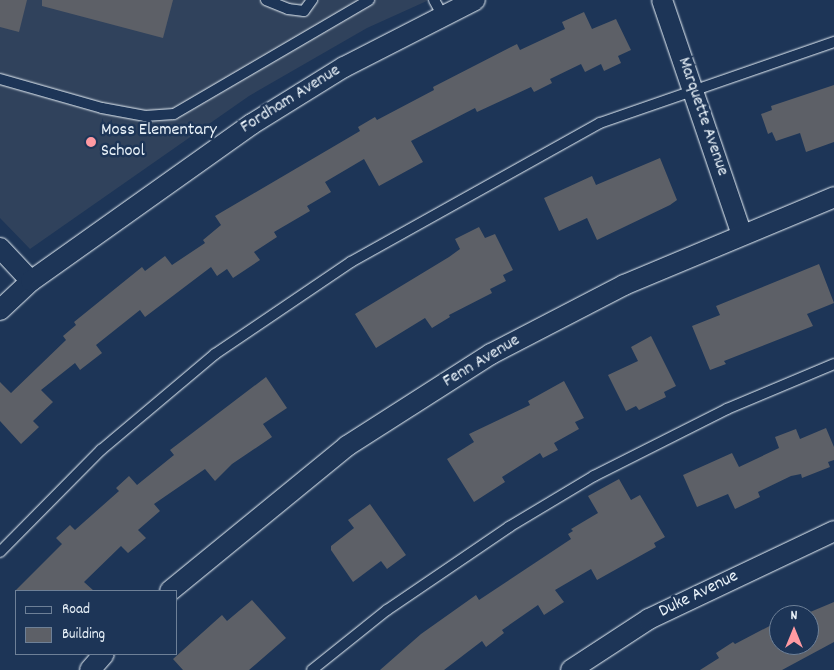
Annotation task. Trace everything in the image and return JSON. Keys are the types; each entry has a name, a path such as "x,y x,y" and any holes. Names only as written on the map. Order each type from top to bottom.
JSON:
{"street":[{"name":"Fordham Avenue","path":"0,310 31,281 252,124 439,8 475,0"},
{"name":"Marquette Avenue","path":"662,0 742,235"},
{"name":"Fenn Avenue","path":"171,590 347,446 491,354 624,285 834,197"},
{"path":"0,248 31,281"},
{"name":"Duke Avenue","path":"571,670 649,619 834,531"},
{"path":"90,670 103,655"}],"lane":[{"path":"266,0 288,9 304,11 312,0"},
{"path":"0,79 102,108 145,116 174,114 369,0"},
{"path":"0,552 101,450 215,354 335,273 600,123 834,42"},
{"path":"312,670 403,599 509,527 594,476 728,409 834,364"}],"shaded area":[{"name":"Moss Elementary School","path":"0,0 429,0 367,28 249,96 30,249 0,218"}],"building":[{"path":"0,0 27,0 19,32 0,27"},
{"path":"42,0 173,0 163,38 42,6"},
{"path":"584,12 592,29 616,19 631,50 618,56 621,63 604,71 601,64 585,72 581,64 550,79 552,83 534,92 531,87 477,112 475,108 411,141 423,162 379,186 364,159 325,182 331,192 307,206 310,211 274,232 277,237 254,252 260,260 233,278 227,269 217,276 211,267 145,317 140,310 96,345 102,353 80,370 75,363 41,390 53,402 33,421 39,427 21,444 0,421 0,382 11,393 66,340 63,336 76,325 74,322 142,267 145,271 165,256 172,265 205,243 203,240 221,225 215,216 360,131 358,127 375,117 377,120 434,90 433,87 517,44 520,50 565,29 562,22"},
{"path":"834,85 834,142 806,152 800,133 776,141 772,132 768,134 761,114 772,110 771,106"},
{"path":"660,158 677,200 597,240 587,218 559,231 544,198 592,176 596,185"},
{"path":"479,227 485,238 495,234 513,270 503,275 506,281 490,289 492,293 449,315 450,317 432,328 425,318 376,348 355,314 449,257 460,249 455,239"},
{"path":"819,264 834,303 807,314 813,326 724,361 726,364 710,370 692,326 720,315 716,306"},
{"path":"651,336 676,386 664,392 666,397 639,410 636,406 626,411 608,375 638,361 631,347"},
{"path":"266,377 287,408 263,424 272,437 232,464 215,481 205,469 154,504 160,511 138,530 146,538 128,553 121,546 84,582 93,590 16,590 62,544 56,538 70,525 75,530 119,491 116,488 129,476 137,485 174,455 170,450"},
{"path":"564,381 584,418 575,422 579,429 554,443 558,450 543,458 540,453 502,477 505,482 474,502 447,459 474,442 469,434 530,405 528,401"},
{"path":"826,428 834,447 834,460 828,462 830,467 802,478 801,474 791,476 758,492 760,497 735,509 728,494 697,507 683,475 732,453 739,467 779,448 775,437 796,429 800,439"},
{"path":"619,479 631,500 640,495 665,537 654,543 656,547 597,580 591,569 555,590 564,602 544,615 538,605 502,630 504,633 486,647 482,641 444,670 380,670 421,634 476,595 479,600 571,539 568,534 573,531 571,529 598,513 588,496"},
{"path":"370,504 406,555 387,569 381,561 353,582 331,550 331,546 354,528 348,520"},
{"path":"252,600 286,638 249,670 183,670 173,659 222,615 227,621"},
{"path":"834,602 834,642 819,650 819,608"},
{"path":"769,626 769,655 810,655 782,670 700,670 719,658 716,653 733,642 735,644"}],"place":[{"name":"Moss Elementary School","path":"91,142"}]}
